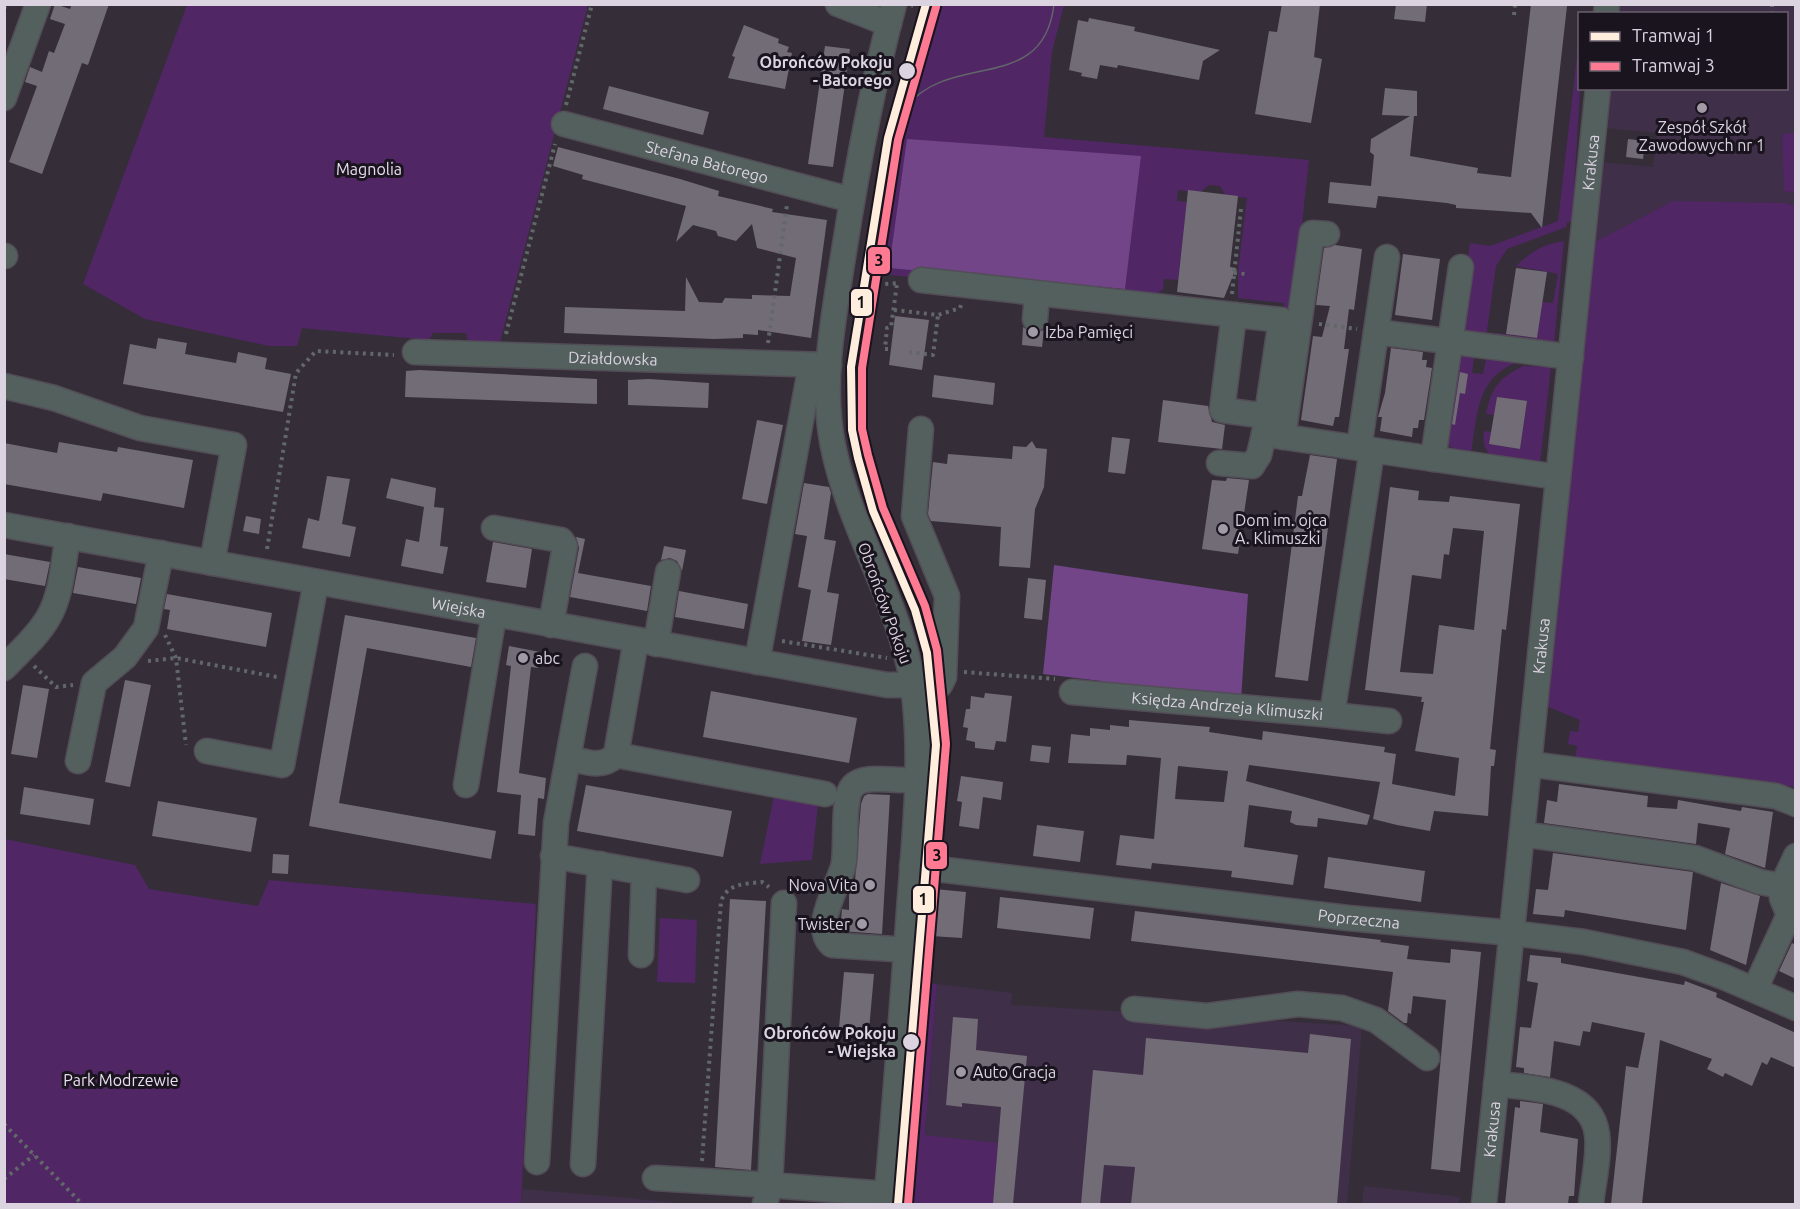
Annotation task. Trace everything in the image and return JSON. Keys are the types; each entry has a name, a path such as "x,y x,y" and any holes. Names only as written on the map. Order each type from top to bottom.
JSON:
{"street":[{"path":"4,98 39,4"},
{"path":"838,4 891,14"},
{"name":"Obrońców Pokoju","path":"757,662 891,14"},
{"name":"Krakusa","path":"1484,1204 1598,90"},
{"name":"Stefana Batorego","path":"561,124 852,200"},
{"path":"1219,463 1252,466 1271,431 1298,321 1312,233 1328,234"},
{"name":"Księdza Andrzeja Klimuszki","path":"1072,692 1332,715 1366,449 1376,332 1388,257"},
{"path":"1433,459 1461,267"},
{"path":"921,280 1281,320 1271,431"},
{"path":"1035,319 1037,294"},
{"path":"1232,314 1222,410 1271,431 1366,449 1558,477"},
{"path":"1376,332 1570,357"},
{"name":"Działdowska","path":"415,352 820,365"},
{"name":"Obrońców Pokoju","path":"820,365 841,476 861,540 903,642 913,686 917,732 912,866 887,1199"},
{"path":"4,386 54,398 140,428 234,445 212,562"},
{"path":"921,429 914,516 947,596 944,671"},
{"name":"Wiejska","path":"4,525 887,685 940,685 944,671"},
{"path":"494,528 561,540 566,546 551,625"},
{"path":"12,660 51,612 59,585 68,536"},
{"path":"78,761 94,683 124,657 146,628 160,553"},
{"path":"569,758 595,764 604,763 616,755 646,642 668,572"},
{"path":"207,751 282,765 316,582"},
{"path":"466,785 494,614"},
{"path":"537,1162 556,823 585,666"},
{"path":"1332,715 1389,721"},
{"path":"616,755 825,794"},
{"path":"1529,764 1776,796 1796,804"},
{"path":"894,949 832,945 825,937 825,923 845,857 848,794 854,784 865,780 902,780"},
{"path":"1522,834 1695,858 1760,882 1782,886"},
{"path":"553,856 687,880"},
{"path":"1755,989 1789,915 1782,898 1782,886 1796,856"},
{"path":"583,1164 600,864"},
{"name":"Poprzeczna","path":"912,866 1348,918 1512,933 1663,957 1704,969 1796,1008"},
{"path":"641,955 644,872"},
{"path":"768,1195 784,903"},
{"path":"1134,1009 1207,1016 1298,1004 1342,1008 1376,1020 1427,1058"},
{"path":"1496,1084 1564,1095 1587,1112 1598,1136 1591,1204"},
{"path":"655,1178 701,1181 768,1195 887,1199"}],"path":[{"path":"4,9 6,4"},
{"path":"500,355 592,4"},
{"path":"1514,15 1515,4"},
{"path":"765,363 789,183"},
{"path":"1232,314 1241,209"},
{"path":"1234,273 1246,274"},
{"path":"888,349 885,349 887,328 891,327 897,284"},
{"path":"863,295 870,296 871,285 879,286"},
{"path":"894,310 938,315 960,308 965,285"},
{"path":"909,352 933,355 938,315"},
{"path":"1298,321 1376,332"},
{"path":"267,549 296,373 316,351 400,355 415,352"},
{"path":"164,629 176,658 186,747 207,751"},
{"path":"176,658 298,681"},
{"path":"12,660 56,687 94,683"},
{"path":"944,671 1057,679 1072,692"},
{"path":"701,1181 721,901 724,893 732,886 762,882"},
{"path":"4,1124 82,1204"},
{"path":"4,1179 34,1155"}],"shaded area":[{"name":"Zespół Szkół Zawodowych nr 1","path":"1620,5 1795,5 1795,206 1785,203 1591,244 1601,162 1653,167 1657,133 1606,128 1611,90 1788,90 1788,12 1619,12"},
{"path":"907,139 1141,156 1125,289 889,268"},
{"path":"1054,565 1248,594 1241,700 1121,688 1101,681 1043,674"},
{"path":"937,984 1012,993 1011,1005 1362,1026 1347,1204 990,1204 925,1135"},
{"path":"1364,1186 1460,1197 1459,1204 1362,1204"},
{"path":"522,1189 629,1198 685,1204 521,1204"}],"green space":[{"name":"Magnolia","path":"187,5 588,5 499,346 468,344 466,333 433,333 429,340 302,328 297,346 269,346 145,319 83,284"},
{"path":"934,5 1064,5 1052,52 1044,137 1309,160 1292,315 1285,313 1284,303 1238,298 1238,270 1247,198 1226,196 1220,186 1209,185 1199,193 1178,190 1177,201 1187,202 1178,280 1164,279 1163,289 1156,295 1139,300 881,274 900,132"},
{"path":"1578,48 1578,90 1580,90 1572,221 1567,223 1566,227 1507,249 1496,266 1486,338 1469,337 1459,327 1470,243 1490,246 1558,221"},
{"path":"1795,133 1795,191 1784,192 1782,134"},
{"path":"1673,201 1785,203 1795,206 1795,787 1575,759 1577,746 1568,744 1570,731 1578,732 1580,720 1544,705 1591,244"},
{"path":"1564,241 1554,343 1495,339 1496,333 1537,338 1542,302 1553,303 1558,274 1516,266 1538,249"},
{"path":"1470,350 1474,357 1472,373 1483,374 1486,360 1490,355 1524,360 1508,366 1488,385 1478,409 1471,454 1452,447 1444,437 1453,355"},
{"path":"1523,366 1551,367 1540,464 1500,460 1487,451 1484,443 1484,431 1491,432 1490,444 1520,449 1527,402 1497,397 1494,415 1486,414 1497,385"},
{"path":"774,796 818,804 812,860 760,864"},
{"name":"Park Modrzewie","path":"5,839 135,865 149,889 258,906 269,880 536,904 521,1204 5,1204"},
{"path":"660,918 697,920 695,983 657,982"},
{"path":"912,981 937,984 925,1135 998,1143 993,1204 895,1204"}],"building":[{"path":"55,4 70,9 72,4 109,4 88,65 82,63 42,174 9,162 37,86 25,82 30,67 42,72 49,51 54,53 65,24 50,19"},
{"path":"1282,4 1320,4 1314,57 1322,59 1311,123 1255,114 1269,31 1277,32"},
{"path":"1396,4 1427,4 1425,22 1394,19"},
{"path":"1531,4 1567,6 1542,228 1531,213 1456,208 1456,205 1447,203 1378,196 1376,208 1328,203 1330,182 1371,186 1374,155 1370,152 1371,139 1410,116 1382,115 1385,88 1417,91 1417,116 1414,116 1410,156 1478,168 1477,173 1511,177"},
{"path":"1089,18 1135,27 1134,31 1220,50 1203,61 1199,80 1118,65 1117,68 1100,65 1097,79 1081,76 1082,73 1069,70 1078,20 1088,22"},
{"path":"744,25 779,39 778,43 789,47 787,52 792,53 785,89 728,78 735,57 732,56"},
{"path":"825,46 850,49 833,167 808,164"},
{"path":"609,86 709,112 703,135 603,109"},
{"path":"1628,139 1645,141 1643,159 1626,157"},
{"path":"558,147 680,179 719,191 718,196 773,209 772,212 827,220 811,338 758,330 758,335 743,334 743,338 714,339 564,333 565,307 685,311 686,277 699,302 722,303 725,298 752,299 752,295 790,296 796,258 757,248 752,224 736,241 718,236 716,231 693,225 676,242 686,206 582,179 583,175 553,166"},
{"path":"1188,190 1238,196 1230,267 1236,268 1224,298 1177,292"},
{"path":"1335,245 1362,249 1354,310 1349,309 1344,349 1349,349 1339,417 1335,417 1333,426 1301,420 1313,336 1322,337 1330,306 1316,305 1324,248"},
{"path":"1403,254 1440,259 1432,320 1395,315"},
{"path":"1516,268 1547,272 1537,338 1506,334"},
{"path":"895,316 929,320 922,370 889,365"},
{"path":"1023,327 1033,333 1044,330 1042,347 1022,345"},
{"path":"158,338 187,343 185,354 236,363 238,352 267,358 265,369 291,374 283,412 123,384 130,344 156,349"},
{"path":"1391,348 1423,352 1422,360 1427,360 1426,367 1432,368 1424,420 1419,420 1418,428 1413,428 1412,437 1380,431 1382,417 1378,417 1385,393"},
{"path":"406,371 597,379 597,404 405,397"},
{"path":"1460,372 1468,374 1465,394 1460,393 1455,425 1452,424"},
{"path":"934,375 995,383 993,405 932,397"},
{"path":"628,380 709,383 708,408 628,405"},
{"path":"1497,397 1527,401 1520,449 1489,444"},
{"path":"1163,400 1208,406 1212,422 1225,425 1222,449 1158,442"},
{"path":"757,420 783,425 767,504 742,499"},
{"path":"1112,437 1130,439 1125,474 1108,472"},
{"path":"1032,441 1036,448 1047,449 1044,487 1035,509 1030,568 999,566 1001,527 931,521 928,514 933,462 947,464 948,454 1012,459 1013,446 1026,447"},
{"path":"59,442 117,452 118,447 193,460 184,508 103,493 101,501 4,484 4,443 57,453"},
{"path":"1310,455 1337,459 1308,681 1275,677 1298,496 1302,496"},
{"path":"327,476 350,479 342,524 356,527 350,557 302,548 308,518 319,521"},
{"path":"391,478 436,488 434,507 444,508 440,546 448,547 443,574 401,566 406,539 419,542 424,507 386,498"},
{"name":"Dom im. ojca A. Klimuszki","path":"1227,478 1249,480 1238,554 1202,549 1212,480 1226,481"},
{"path":"804,483 829,487 831,493 824,539 836,541 827,592 839,594 831,645 802,641 811,590 798,587 807,536 795,534"},
{"path":"1390,487 1419,491 1418,500 1449,502 1450,496 1520,504 1506,630 1502,629 1490,749 1496,750 1494,766 1491,766 1488,816 1434,811 1430,831 1397,825 1373,819 1380,782 1249,765 1246,781 1370,815 1367,825 1318,818 1317,827 1296,825 1290,822 1292,811 1249,805 1244,847 1298,855 1293,885 1231,877 1232,871 1152,863 1151,869 1116,865 1120,835 1154,839 1161,758 1127,755 1126,765 1068,763 1071,734 1090,736 1090,728 1110,730 1110,725 1129,727 1129,720 1210,727 1209,732 1262,740 1263,731 1385,747 1384,752 1396,754 1392,784 1455,796 1459,758 1415,751 1424,702 1421,702 1422,697 1365,690","holes":["1453,528 1484,531 1474,630 1439,625 1433,674 1400,672 1412,575 1441,579 1444,554 1449,555","1178,766 1228,771 1224,802 1175,799"]},
{"path":"246,516 261,519 259,534 243,531"},
{"path":"576,537 585,539 578,573 651,586 647,611 570,597 579,548"},
{"path":"493,542 532,549 526,588 486,582"},
{"path":"664,546 686,550 682,571 677,561 670,558 661,560"},
{"path":"4,554 50,562 45,586 4,579"},
{"path":"78,567 141,578 136,604 73,593"},
{"path":"1028,578 1046,580 1042,620 1024,618"},
{"path":"679,591 748,604 744,629 675,617"},
{"path":"167,594 272,613 266,647 167,629 170,610 164,609"},
{"path":"345,615 476,638 471,667 367,648 339,803 496,831 491,859 309,826"},
{"path":"509,646 540,652 538,668 531,667 519,773 546,778 544,799 538,798 535,836 518,834 521,795 497,792 511,666 506,665"},
{"path":"125,680 151,685 130,787 105,782"},
{"path":"23,685 49,689 37,758 11,754"},
{"path":"711,691 857,718 849,763 703,737"},
{"path":"985,693 1012,696 1006,742 996,741 994,750 975,748 975,742 966,740 968,728 963,727 966,709 970,709 971,696 984,698"},
{"path":"1032,745 1051,747 1049,763 1030,761"},
{"path":"961,776 1003,782 1001,800 983,797 979,829 959,826 962,802 957,801"},
{"path":"1559,784 1648,796 1647,807 1677,809 1678,800 1741,811 1742,807 1773,812 1765,868 1725,854 1730,828 1698,823 1696,844 1544,823 1547,800 1557,802"},
{"path":"586,785 732,811 723,857 577,831"},
{"path":"24,787 94,799 90,825 20,814"},
{"path":"868,794 890,795 882,934 840,931 842,909 849,910 849,892 854,893 861,804 864,796"},
{"path":"158,801 257,818 251,852 152,836"},
{"path":"1037,825 1084,831 1080,862 1033,856"},
{"path":"1553,853 1693,872 1686,930 1565,910 1564,917 1533,914 1536,889 1548,890"},
{"path":"273,854 289,855 288,874 272,873"},
{"path":"1328,857 1425,871 1421,902 1324,888"},
{"path":"1721,883 1760,896 1746,965 1710,950"},
{"path":"935,889 966,892 962,938 931,936"},
{"path":"1000,897 1094,908 1090,939 997,928"},
{"path":"730,899 766,901 751,1170 715,1167"},
{"path":"1135,911 1381,940 1380,942 1409,946 1407,959 1450,963 1451,949 1481,952 1460,1172 1431,1169 1446,1000 1413,996 1411,1014 1408,1013 1407,1023 1404,1023 1388,1011 1393,972 1131,941"},
{"path":"1792,943 1796,945 1796,979 1779,971"},
{"path":"1530,955 1561,958 1561,963 1684,985 1685,981 1717,993 1716,997 1796,1033 1796,1068 1771,1057 1767,1065 1762,1062 1752,1086 1725,1073 1723,1077 1707,1069 1712,1059 1660,1040 1642,1204 1611,1204 1626,1066 1638,1068 1645,1033 1592,1022 1590,1032 1583,1031 1580,1046 1554,1041 1550,1077 1524,1073 1524,1068 1516,1067 1520,1027 1531,1028 1538,983 1527,981"},
{"path":"844,972 874,974 869,1030 839,1028"},
{"path":"953,1017 978,1019 976,1050 1027,1056 1013,1204 993,1204 1001,1107 962,1103 962,1107 946,1105"},
{"path":"1310,1034 1351,1039 1337,1204 1131,1204 1135,1167 1104,1165 1100,1204 1081,1204 1093,1070 1143,1075 1146,1038 1308,1053"},
{"path":"1520,1101 1543,1104 1540,1132 1578,1139 1574,1196 1569,1196 1568,1204 1505,1204 1515,1107 1520,1108"}],"tram line":[{"name":"1","path":"898,1204 936,745 927,653 915,610 873,511 858,458 852,430 851,367 888,138 926,4"},
{"path":"872,239 895,131 907,106 926,90 947,80 1015,62 1033,51 1047,32 1054,4"},
{"name":"3","path":"908,1204 946,744 937,650 925,606 883,508 862,429 862,368 898,140 936,7"}],"place":[{"name":"Obrońców Pokoju - Batorego","path":"907,71"},
{"name":"Zespół Szkół Zawodowych nr 1","path":"1702,108"},
{"name":"Izba Pamięci","path":"1033,332"},
{"name":"Dom im. ojca A. Klimuszki","path":"1223,529"},
{"name":"abc","path":"523,658"},
{"name":"Nova Vita","path":"870,885"},
{"name":"Twister","path":"862,924"},
{"name":"Obrońców Pokoju - Wiejska","path":"911,1042"},
{"name":"Auto Gracja","path":"961,1072"}]}
